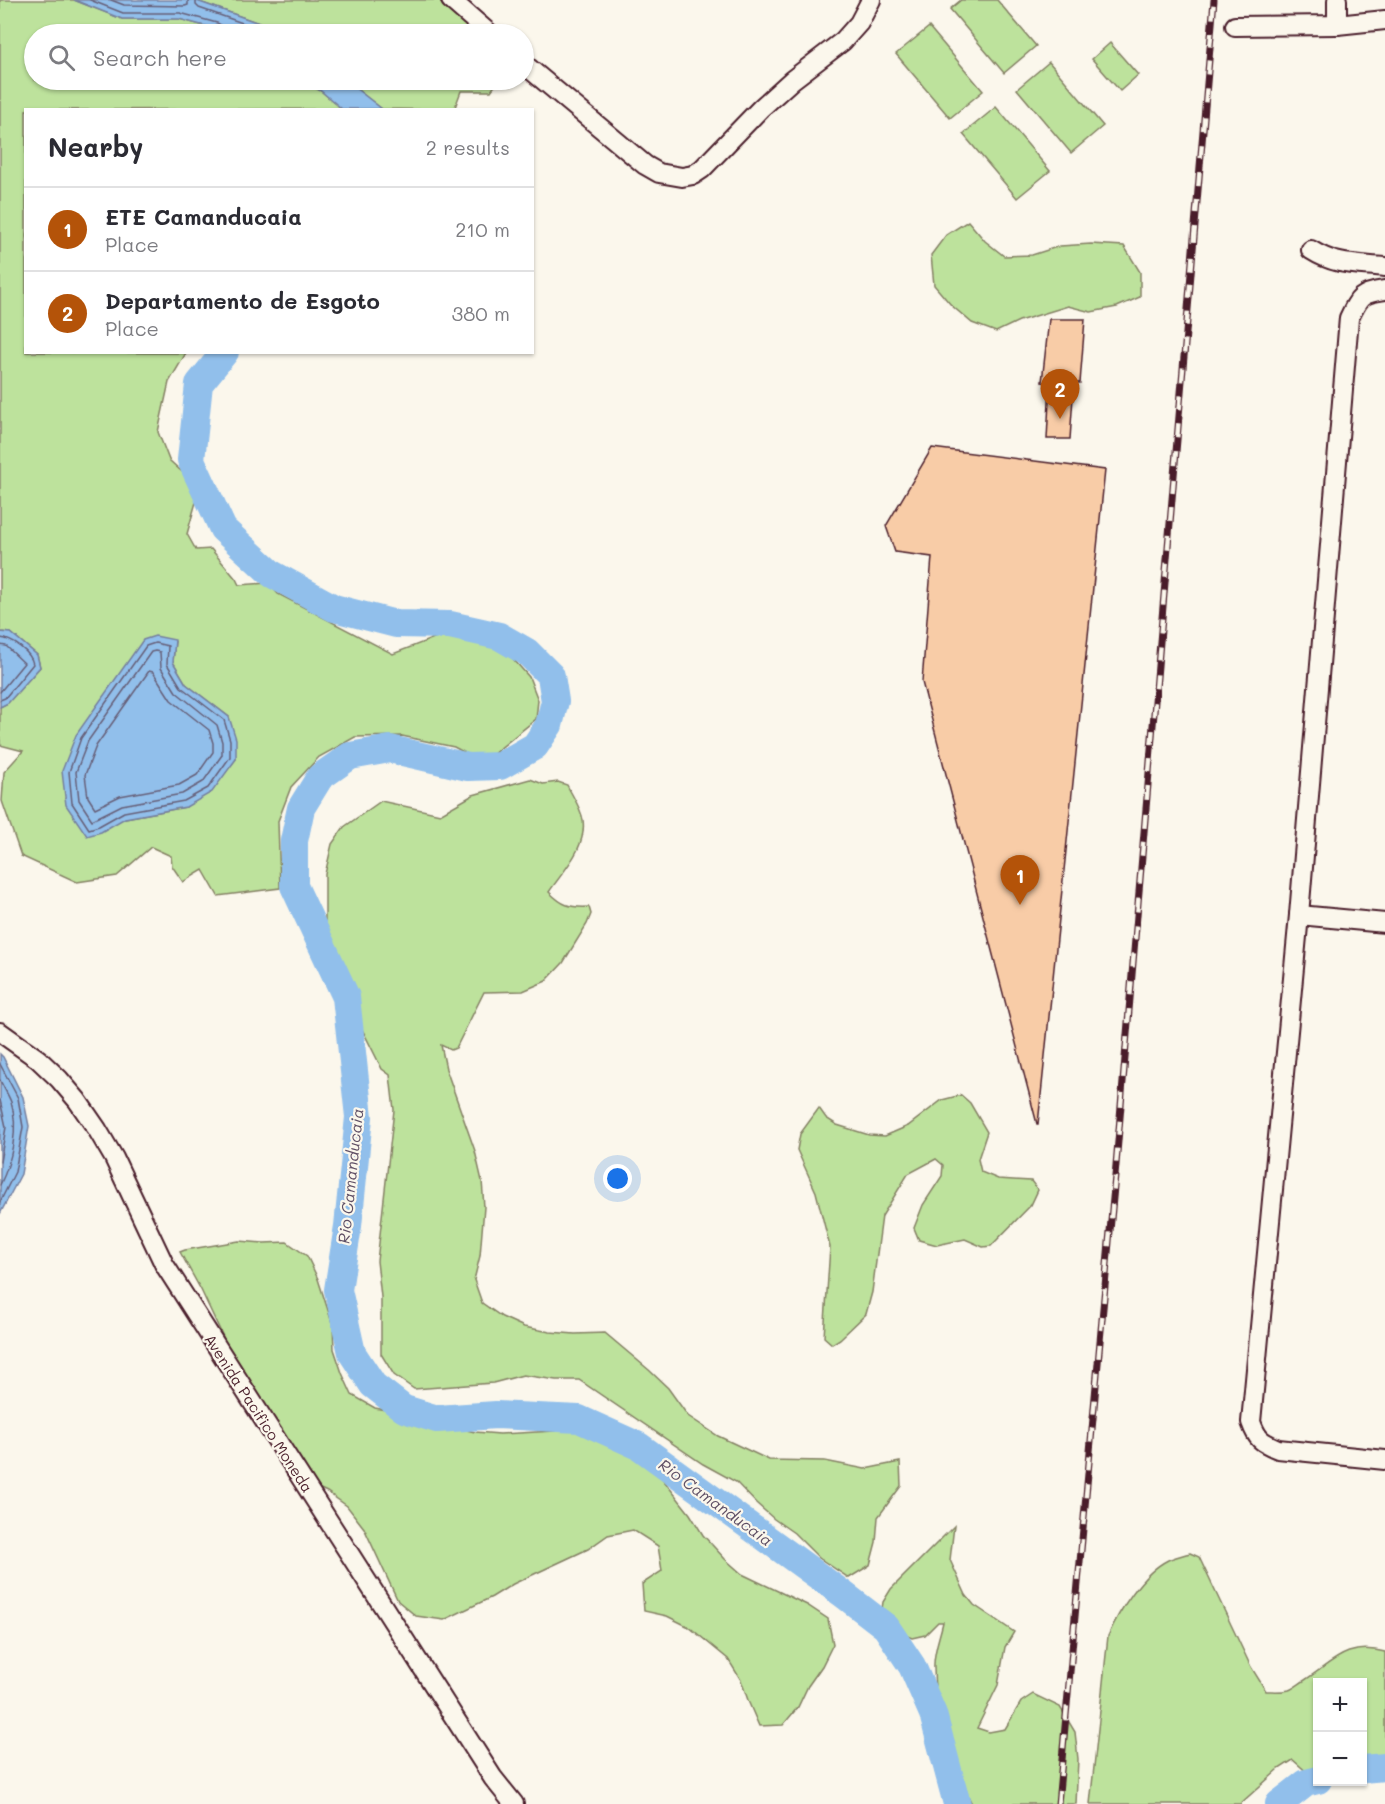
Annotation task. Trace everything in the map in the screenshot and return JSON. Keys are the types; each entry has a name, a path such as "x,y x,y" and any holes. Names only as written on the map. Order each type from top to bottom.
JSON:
{"street":[{"path":"451,0 479,24"},
{"path":"534,72 645,165 659,173 682,177 693,175 710,163 761,108 792,80 843,41 858,23 871,0"},
{"path":"1337,0 1338,25"},
{"path":"1235,26 1338,25 1385,20"},
{"path":"1311,250 1337,263 1385,267"},
{"path":"1385,290 1370,292 1357,300 1349,318 1299,915 1251,1422 1255,1434 1263,1443 1278,1449 1385,1460"},
{"path":"1299,915 1385,923"},
{"name":"Avenida Pacifico Moneda","path":"0,1032 38,1059 59,1078 98,1129 164,1264 493,1778 514,1804"}],"green space":[{"path":"0,0 74,0 122,19 179,19 198,24 24,24 24,90 319,90 341,108 24,108 24,354 185,354 169,382 158,432 169,460 191,480 198,495 187,534 196,550 211,549 239,585 268,583 278,594 393,654 452,631 476,637 506,651 529,677 538,700 536,719 493,754 473,757 454,747 402,736 355,737 319,757 291,787 278,821 280,888 218,896 203,870 183,882 172,866 171,856 151,847 117,876 77,882 21,856 2,801 4,772 23,751 0,745 0,707 8,703 40,667 37,655 11,633 0,632","holes":["175,641 173,662 186,684 229,717 236,759 225,773 186,807 125,818"]},
{"path":"194,0 442,0 470,24 261,24"},
{"path":"961,0 997,0 1036,46 1004,73 950,9"},
{"path":"929,27 983,91 950,118 896,54"},
{"path":"1110,43 1138,75 1120,91 1092,59"},
{"path":"1049,62 1103,126 1071,153 1017,89"},
{"path":"358,90 492,90 461,91 455,108 381,108"},
{"path":"996,107 1050,171 1017,198 963,134"},
{"path":"968,221 985,241 1004,256 1032,255 1060,246 1091,244 1124,246 1140,272 1140,297 1117,307 1091,312 1068,306 1019,321 996,332 972,323 951,305 934,285 931,255 946,235"},
{"path":"530,779 543,784 558,782 567,785 578,806 583,820 583,830 578,850 549,892 566,905 589,907 591,914 563,963 546,981 523,991 484,992 456,1048 451,1050 441,1045 446,1069 475,1151 482,1181 484,1207 480,1256 474,1280 482,1303 502,1317 524,1327 575,1334 605,1333 668,1388 688,1416 718,1436 769,1460 825,1461 865,1469 900,1462 901,1486 878,1517 876,1542 870,1565 849,1578 819,1558 794,1533 756,1503 736,1482 703,1464 579,1380 556,1380 523,1375 493,1383 414,1389 394,1375 381,1354 381,1297 377,1261 394,1110 390,1075 382,1069 347,999 325,925 325,874 332,844 344,827 381,801 440,814 473,795"},
{"path":"961,1095 970,1103 987,1132 978,1159 981,1172 998,1179 1031,1181 1038,1190 1031,1205 991,1246 983,1247 965,1239 937,1245 919,1240 914,1228 923,1205 942,1176 943,1165 936,1159 908,1174 882,1216 872,1292 866,1314 832,1344 824,1337 830,1247 816,1192 797,1150 800,1134 819,1108 826,1118 837,1125 869,1135 885,1136 908,1126 942,1100"},
{"path":"239,1241 287,1242 307,1256 318,1279 333,1326 334,1349 352,1395 375,1408 475,1432 500,1434 573,1430 596,1436 639,1456 657,1472 690,1514 703,1535 742,1574 807,1605 828,1619 833,1644 798,1707 783,1725 759,1726 741,1680 728,1659 689,1627 667,1616 644,1611 642,1584 662,1571 658,1546 633,1530 608,1535 588,1549 444,1620 416,1616 398,1601 364,1528 347,1506 327,1492 305,1482 237,1374 226,1343 180,1252"},
{"path":"954,1526 950,1560 966,1595 974,1605 1014,1632 1005,1647 998,1685 977,1728 989,1732 1005,1729 1021,1702 1033,1694 1060,1707 1075,1732 1078,1759 1076,1804 972,1804 945,1738 937,1703 934,1662 943,1622 938,1622 925,1635 912,1638 891,1629 881,1616 883,1602 891,1589"},
{"path":"1190,1553 1199,1557 1251,1667 1266,1691 1291,1689 1333,1660 1351,1651 1361,1649 1385,1652 1385,1774 1367,1776 1367,1678 1313,1678 1313,1774 1309,1774 1293,1760 1279,1769 1240,1804 1090,1804 1108,1636 1118,1615 1140,1583 1168,1560"}],"water":[{"path":"74,0 194,0 261,24 198,24 179,19 122,19"},
{"path":"319,90 358,90 381,108 341,108"},
{"path":"0,632 11,633 37,655 40,667 8,703 0,707"},
{"path":"155,636 175,640 173,662 186,684 229,717 236,739 236,759 212,792 186,807 125,818 101,832 87,836 66,805 62,771 76,735 143,640"},
{"path":"0,1054 23,1097 29,1126 21,1174 0,1214"}],"building":[{"path":"1049,319 1085,319 1080,383 1074,383 1070,439 1047,439 1050,383 1042,382"},
{"path":"932,448 1105,470 1038,1124 922,682 932,557 895,552 886,526"}],"waterway":[{"name":"Rio Camanducaia","path":"223,354 199,384 191,460 223,529 272,574 334,608 396,624 450,625 499,636 527,652 551,676 555,701 549,725 535,746 500,766 468,767 390,749 350,756 320,777 301,808 294,841 294,886 346,997 359,1117 348,1226 338,1290 352,1353 373,1385 404,1409 437,1419 496,1415 579,1419 639,1446 843,1594 886,1627 912,1666 933,1714 957,1804"},
{"name":"Rio Camanducaia","path":"1367,1769 1385,1767"},
{"name":"Rio Camanducaia","path":"1279,1804 1306,1783 1313,1781"}],"railway":[{"path":"1058,1804 1116,1165 1214,0"}],"place":[{"name":"Departamento de Esgoto","path":"1060,419"},
{"name":"ETE Camanducaia","path":"1020,905"}]}
